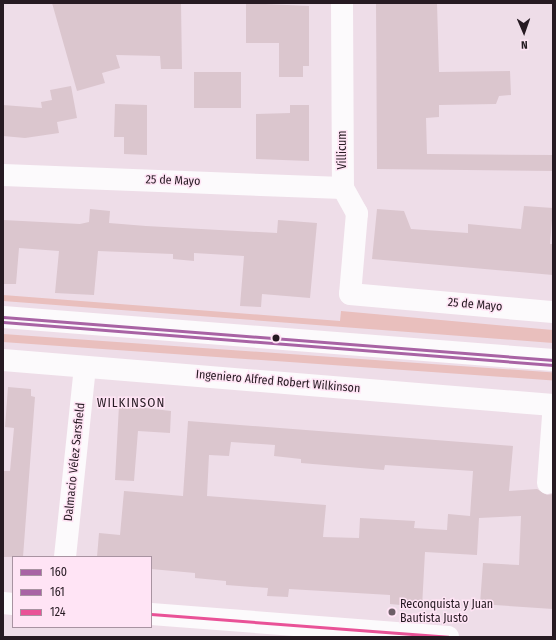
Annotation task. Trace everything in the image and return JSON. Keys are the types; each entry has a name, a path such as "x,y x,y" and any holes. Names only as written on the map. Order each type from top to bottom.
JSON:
{"street":[{"name":"Villicum","path":"342,3 343,188 357,213 350,294"},
{"name":"25 de Mayo","path":"3,175 343,188"},
{"name":"25 de Mayo","path":"350,294 553,312"},
{"path":"3,317 553,360"},
{"name":"Ingeniero Alfred Robert Wilkinson","path":"3,360 553,405"},
{"name":"Dalmacio Vélez Sarsfield","path":"65,556 85,367"},
{"path":"548,482 553,416"},
{"path":"152,614 339,633 448,637"}],"shaded area":[{"path":"3,295 340,321 341,311 553,330 553,343 3,301"},
{"path":"3,334 553,372 553,380 3,342"}],"building":[{"path":"52,3 181,3 182,69 161,69 160,56 116,55 120,68 102,73 105,83 77,91"},
{"path":"246,3 309,6 309,66 303,66 303,77 279,77 279,43 246,43"},
{"path":"376,3 437,3 439,72 510,71 511,95 499,96 496,104 439,105 439,117 426,118 427,154 553,155 553,171 377,169"},
{"path":"194,72 241,72 241,108 194,108"},
{"path":"71,86 77,118 57,122 59,133 25,138 3,136 3,105 42,108 41,102 52,100 50,90"},
{"path":"115,104 147,105 147,155 124,154 124,137 114,137"},
{"path":"290,105 309,105 309,161 256,159 256,114 290,113"},
{"path":"524,206 553,208 550,244 553,244 553,275 372,259 377,209 404,211 411,229 468,233 468,224 521,229"},
{"path":"90,209 110,211 109,223 146,226 277,233 278,220 317,223 310,298 262,294 261,307 240,306 244,256 194,253 194,261 173,259 173,254 98,251 94,295 55,293 59,251 19,248 16,284 3,284 3,220 80,224 89,222"},
{"path":"8,387 31,389 31,396 35,397 23,556 3,557 3,471 10,471 14,428 5,427"},
{"path":"119,405 171,411 170,433 138,431 134,481 115,480"},
{"path":"188,421 513,446 509,491 537,489 547,495 553,494 553,609 480,604 483,563 519,565 521,516 479,518 477,555 425,552 422,607 390,604 390,595 289,589 288,597 267,596 268,588 226,585 226,581 195,578 195,573 152,569 152,556 97,556 99,533 120,535 124,491 183,496","holes":["231,442 275,445 274,456 301,459 301,463 384,470 385,465 473,471 470,516 448,514 447,530 414,528 415,521 360,518 359,538 323,537 326,505 207,496 209,455 229,456"]}],"transit line":[{"name":"160","path":"3,317 553,360"},
{"name":"161","path":"3,322 553,365"},
{"name":"124","path":"152,614 448,637"}],"place":[{"name":"Reconquista y Juan Bautista Justo","path":"392,612"}],"district":[{"name":"WILKINSON","path":"131,403"}]}
